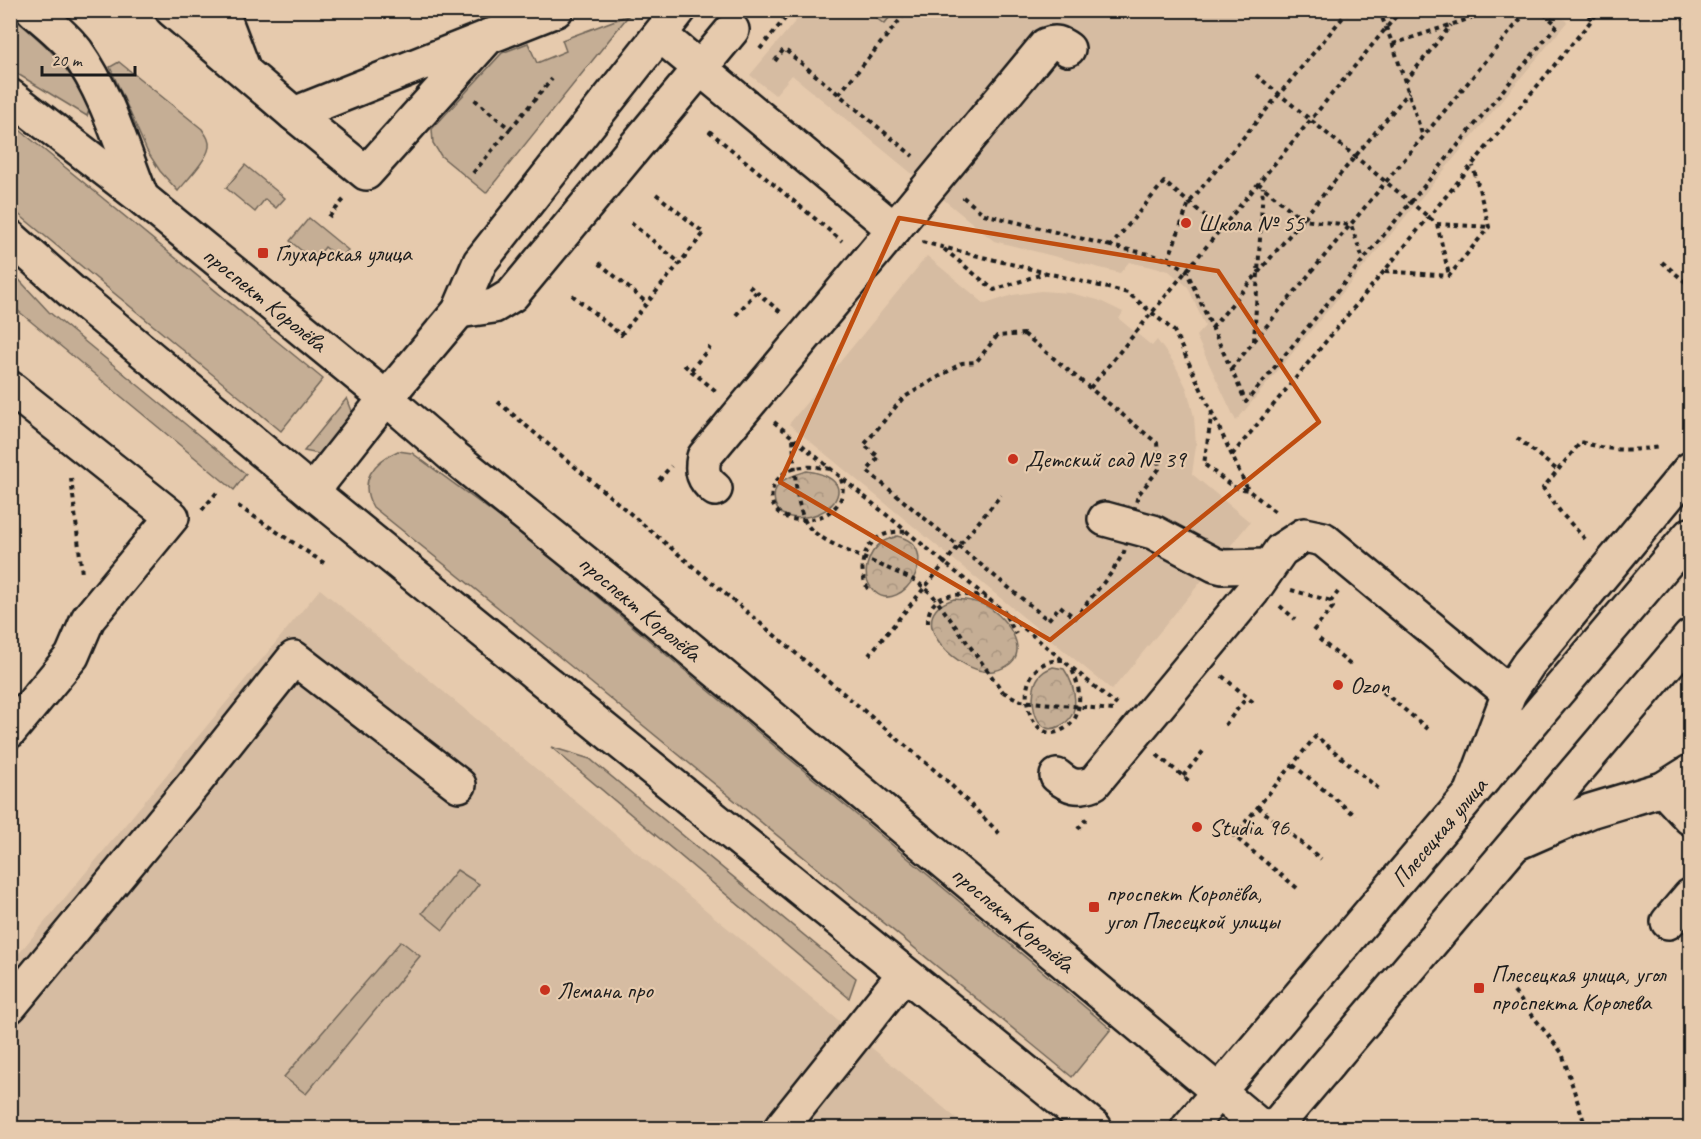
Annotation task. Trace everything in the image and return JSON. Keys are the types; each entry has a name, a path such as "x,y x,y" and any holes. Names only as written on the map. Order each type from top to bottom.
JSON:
{"street":[{"path":"33,10 76,51 98,86 142,198"},
{"path":"172,10 244,73 366,173 489,36"},
{"path":"220,10 244,73"},
{"path":"294,114 556,10"},
{"path":"312,492 386,398 459,311 480,262 670,23 700,69 894,229"},
{"path":"459,311 494,306 512,295 732,30"},
{"path":"715,489 707,483 701,470 704,457 1046,45 1053,42 1068,49"},
{"name":"проспект Королёва","path":"10,96 142,198 386,398 1262,1128"},
{"path":"10,237 72,292 312,492 1095,1128"},
{"path":"10,388 172,517 88,619 72,656 10,730"},
{"path":"1471,795 1509,693 1529,663 1690,469"},
{"path":"1118,523 1153,532 1215,565 1279,578"},
{"path":"1279,578 1281,550 1304,535 1323,539 1509,693"},
{"name":"Плесецкая улица","path":"1188,1128 1690,535"},
{"path":"1057,776 1068,785 1081,788 1094,783 1252,592 1279,578"},
{"path":"1274,1128 1690,637"},
{"path":"10,1006 197,780 294,658 459,785"},
{"path":"1516,843 1590,811 1663,789 1690,772"},
{"path":"1663,789 1690,818"},
{"path":"1668,922 1690,896"},
{"path":"780,1128 904,974"}],"path":[{"path":"839,94 908,10"},
{"path":"1168,260 1189,203 1348,10"},
{"path":"1379,10 1424,137"},
{"path":"1090,388 1401,10"},
{"path":"1393,45 1495,10"},
{"path":"1231,369 1528,10"},
{"path":"1220,228 1164,182 1111,246 1168,260 1186,270 1246,402 1557,25 1540,10"},
{"path":"1581,10 1593,20"},
{"path":"1232,455 1600,10"},
{"path":"1674,10 1690,24"},
{"path":"1405,82 1452,25"},
{"path":"1256,75 1437,224 1449,276"},
{"path":"473,173 552,79"},
{"path":"450,80 510,129"},
{"path":"1212,328 1409,92"},
{"path":"709,131 867,261"},
{"path":"1473,165 1489,227"},
{"path":"1258,183 1303,220 1351,225"},
{"path":"1254,342 1263,187"},
{"path":"572,295 621,334 647,303 704,233 656,194"},
{"path":"632,223 680,263"},
{"path":"1437,224 1489,227"},
{"path":"1351,225 1363,259"},
{"path":"1449,276 1489,227"},
{"path":"894,229 905,238 1128,293 1174,330 1248,490 1304,535"},
{"path":"942,247 994,290 1046,273"},
{"path":"1662,262 1690,286"},
{"path":"599,263 647,303"},
{"path":"1384,271 1449,276"},
{"path":"749,286 791,321"},
{"path":"736,315 756,292"},
{"path":"1024,334 1090,388 1157,443 1159,469 1118,523 1124,552 1113,572 1075,618 1060,606 1048,620 867,471 879,457 864,445 903,398 962,363 976,362 996,336 1024,334"},
{"path":"691,370 710,347"},
{"path":"684,365 717,392"},
{"path":"498,402 945,779 1002,836"},
{"path":"750,402 793,437 907,532 988,598 1123,710 1027,702 1010,698 1003,692 925,586 813,532 800,510 793,437"},
{"path":"1212,411 1204,464 1233,488 1248,490"},
{"path":"65,432 88,619"},
{"path":"1517,438 1557,470"},
{"path":"1585,538 1562,514 1543,488 1557,470 1581,442 1605,449 1631,450 1660,447"},
{"path":"831,469 815,466 796,468 782,474 774,484 771,495 772,504 777,513 789,519 804,520 828,513 840,503 844,493 841,477"},
{"path":"659,480 667,471"},
{"path":"202,510 219,490"},
{"path":"869,655 1001,495"},
{"path":"238,506 324,563"},
{"path":"868,589 860,568 862,557 870,545 885,534 897,531 907,532"},
{"path":"1331,600 1358,568"},
{"path":"1279,578 1331,600"},
{"path":"928,623 928,614 932,606 942,598 954,594 969,594 988,598"},
{"path":"1313,631 1333,607 1331,600"},
{"path":"1001,609 1016,634"},
{"path":"1319,639 1353,667"},
{"path":"1063,660 1052,660 1039,666 1030,676 1026,688 1030,715 1037,727 1046,733 1055,734 1067,728 1075,718 1079,707 1079,690 1071,667"},
{"path":"1221,675 1254,703"},
{"path":"1376,686 1428,729"},
{"path":"1225,725 1248,697"},
{"path":"1297,888 1234,836 1316,736 1379,789"},
{"path":"1183,776 1205,749"},
{"path":"1156,753 1189,781"},
{"path":"1293,765 1356,816"},
{"path":"1258,807 1321,859"},
{"path":"1078,829 1087,818"},
{"path":"1514,992 1562,1053 1586,1128"}],"highlighted area":[{"path":"899,218 1218,271 1319,422 1050,640 780,482"}],"shaded area":[{"name":"Школа № 55","path":"1554,10 1567,22 1236,421 1196,336 1205,326 1188,287 1169,271 1129,262 1120,273 994,241 792,75 775,95 750,75 804,11"},
{"name":"Детский сад № 39","path":"927,256 985,304 1013,295 1041,291 1070,293 1098,300 1123,312 1119,319 1152,346 1157,340 1174,363 1187,389 1194,417 1196,445 1192,474 1250,522 1112,690 789,424"},
{"path":"320,589 968,1128 11,1128 11,963"}],"green space":[{"path":"867,11 895,11 884,24"},
{"path":"629,15 486,193 441,156 433,143 432,129 502,53 528,43 537,63 566,51 562,40"},
{"path":"11,16 47,47 65,68 89,110 87,116 11,70"},
{"path":"119,62 202,129 209,142 205,158 178,191 160,171 147,151 110,67"},
{"path":"10,122 323,379 281,431 11,208"},
{"path":"245,165 285,198 276,208 265,199 255,212 226,188"},
{"path":"309,218 348,250 340,259 325,247 314,261 290,241"},
{"path":"11,271 49,312 246,474 234,490 11,305"},
{"path":"347,398 352,411 351,425 333,449 319,454 304,451"},
{"path":"398,451 412,453 524,535 1111,1029 1072,1077 373,507 367,489 370,473 381,461"},
{"path":"807,471 826,476 836,483 838,489 834,502 824,511 810,516 795,517 782,514 775,503 776,489 783,481"},
{"path":"897,536 911,543 918,553 918,565 914,577 906,588 896,595 885,597 875,592 870,586 866,572 867,565 878,546"},
{"path":"954,599 968,600 990,608 999,615 1013,633 1017,652 1014,660 1006,667 993,671 980,670 952,656 940,644 933,631 932,619 938,608"},
{"path":"1053,667 1064,669 1074,691 1075,699 1072,715 1067,721 1050,729 1042,725 1038,719 1033,698 1038,678 1044,671"},
{"path":"551,747 590,759 856,978 849,998"},
{"path":"457,870 479,884 443,930 422,913"},
{"path":"401,941 420,956 306,1094 284,1077"}],"place":[{"name":"Школа № 55","path":"1186,223"},
{"name":"Глухарская улица","path":"263,253"},
{"name":"Детский сад № 39","path":"1013,459"},
{"name":"Ozon","path":"1338,685"},
{"name":"Studia 96","path":"1197,827"},
{"name":"проспект Королёва, угол Плесецкой улицы","path":"1094,907"},
{"name":"Плесецкая улица, угол проспекта Королева","path":"1479,988"},
{"name":"Лемана про","path":"545,990"}]}
